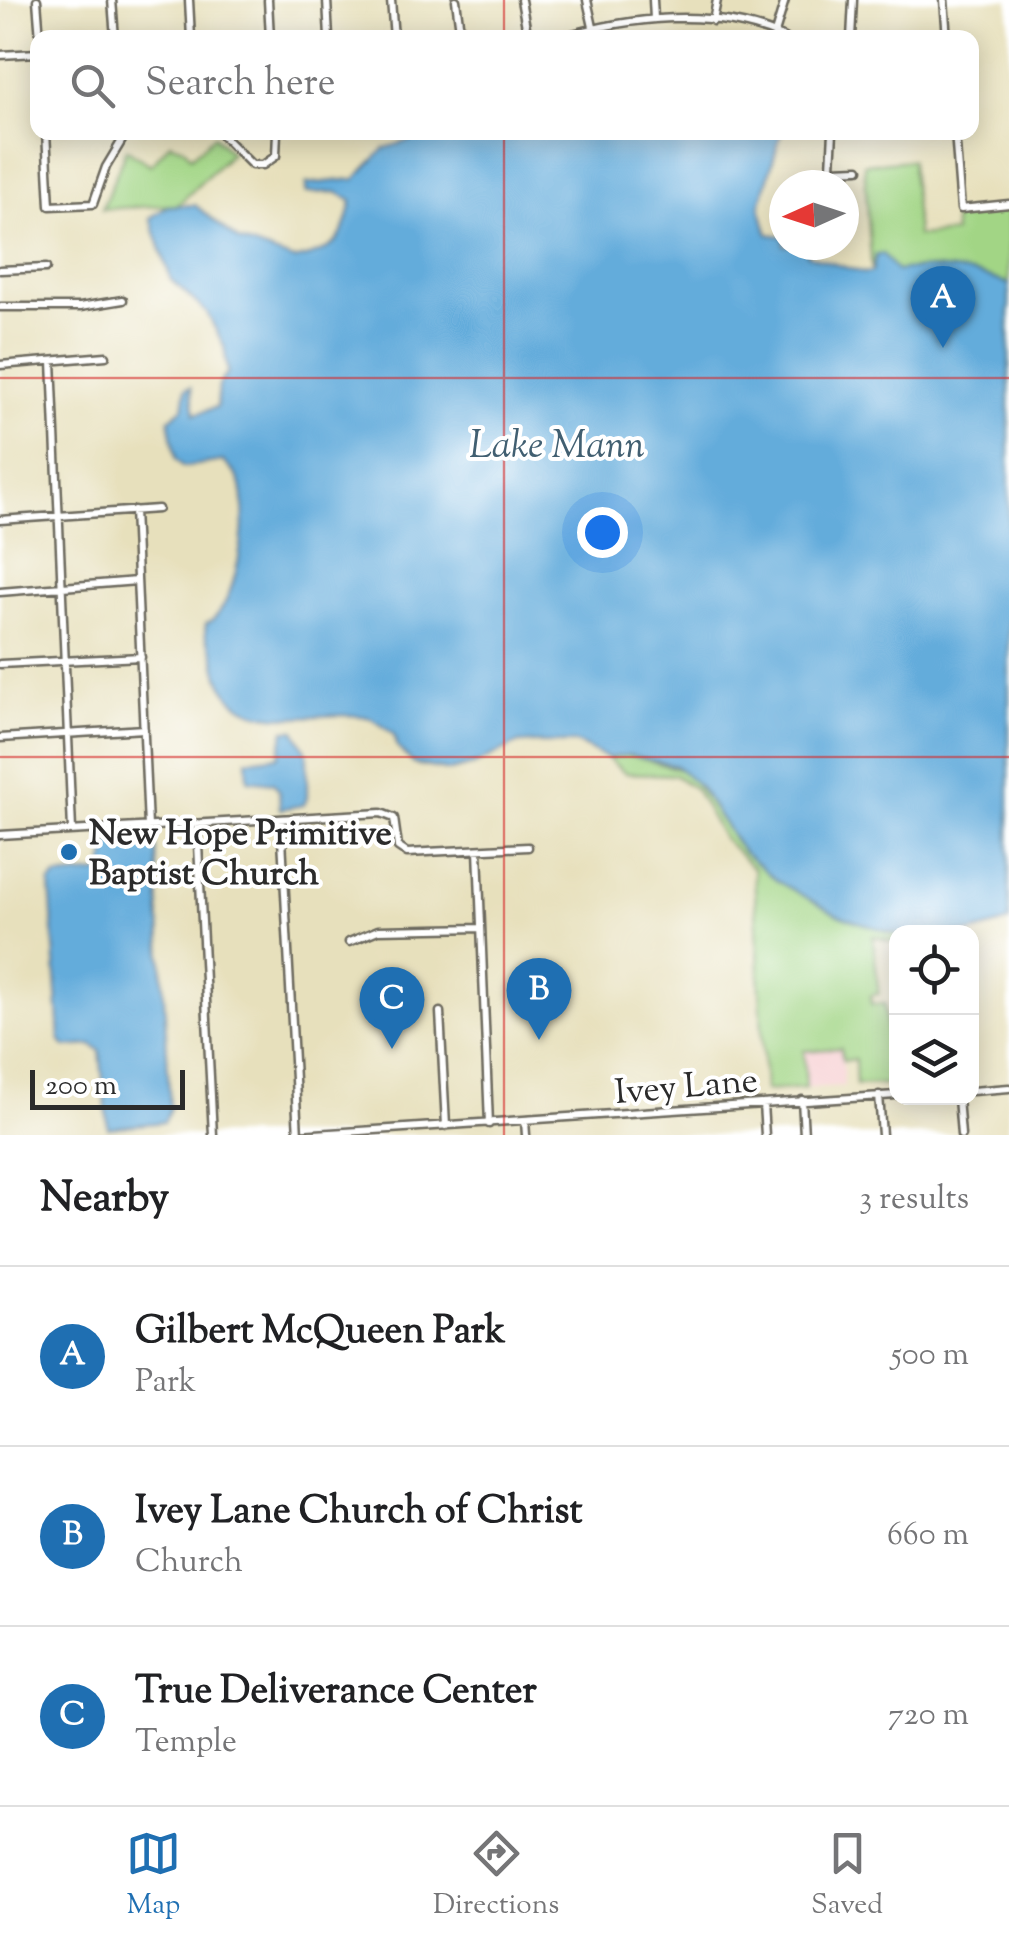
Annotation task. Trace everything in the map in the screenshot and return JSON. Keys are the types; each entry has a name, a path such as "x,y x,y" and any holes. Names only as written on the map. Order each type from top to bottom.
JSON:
{"street":[{"path":"37,0 39,30"},
{"path":"112,0 114,30"},
{"path":"188,0 190,30"},
{"path":"268,0 270,30"},
{"path":"326,0 328,30"},
{"path":"391,0 393,30"},
{"path":"456,0 460,30"},
{"path":"521,0 527,30"},
{"path":"587,0 593,28"},
{"path":"653,0 654,19"},
{"path":"714,21 716,0"},
{"path":"776,30 785,0"},
{"path":"851,30 853,0"},
{"path":"944,0 946,30"},
{"path":"586,30 654,19 714,21 756,30"},
{"path":"0,55 30,53"},
{"path":"46,140 50,206 93,204 106,167 121,140"},
{"path":"227,140 252,165 272,161 278,140"},
{"path":"833,140 833,170 860,169"},
{"path":"955,140 961,209 1009,204"},
{"path":"0,270 46,268"},
{"path":"0,307 80,307 123,300"},
{"path":"0,365 106,356"},
{"path":"52,361 72,830"},
{"path":"0,520 158,508"},
{"path":"134,510 148,827"},
{"path":"0,592 137,581"},
{"path":"0,664 140,656"},
{"path":"0,738 144,729"},
{"path":"0,835 388,814 394,818 402,852 528,847"},
{"path":"282,820 299,1135"},
{"path":"197,826 213,1135"},
{"path":"478,850 489,1124"},
{"path":"349,942 378,930 481,928"},
{"path":"440,1012 446,1126"},
{"path":"979,1090 1009,1088"},
{"name":"Ivey Lane","path":"299,1135 889,1095"},
{"path":"880,1096 882,1135"},
{"path":"802,1100 804,1135"},
{"path":"763,1104 764,1135"},
{"path":"959,1105 961,1135"},
{"path":"525,1121 526,1135"},
{"path":"456,1126 457,1135"}],"shaded area":[{"path":"842,1048 844,1086 806,1088 804,1050"}],"green space":[{"path":"210,140 218,140 231,153 178,205 102,209 126,149 151,165 170,143 184,148 191,157"},
{"path":"911,160 917,236 954,233 953,214 1009,210 1009,460 886,465 864,164"},
{"path":"630,755 688,772 742,851 871,926 889,932 889,941 873,936 879,994 871,995 871,1004 885,1004 889,1084 856,1085 855,1060 842,1060 841,1048 804,1051 806,1088 765,1091 754,869 723,838 695,789 674,775 625,773 607,758"}],"water":[{"name":"Lake Mann","path":"411,140 779,140 760,206 769,234 769,260 823,260 863,273 872,272 876,255 883,254 896,271 953,270 1009,284 1009,922 979,931 979,925 889,925 889,932 840,916 777,881 742,851 700,787 676,766 630,755 607,758 576,743 519,743 474,765 450,771 414,764 397,747 394,735 370,718 272,716 235,702 223,685 205,629 226,601 233,583 242,540 241,486 223,461 183,467 176,459 169,419 183,408 186,388 191,387 195,414 217,407 219,385 228,372 224,346 207,313 171,279 150,218 168,206 195,205 239,241 294,260 336,242 352,200 336,192 306,193 306,184 355,179 385,148"},
{"path":"285,730 295,730 307,753 307,798 304,805 280,809 279,790 273,783 248,780 247,760 279,756"},
{"path":"143,843 156,847 170,1109 164,1122 108,1128 100,1051 92,1045 65,1047 60,1040 50,884 56,877 101,873 109,844"}],"place":[{"name":"Gilbert McQueen Park","path":"943,348"},
{"name":"New Hope Primitive Baptist Church","path":"69,852"},
{"name":"Ivey Lane Church of Christ","path":"539,1040"},
{"name":"True Deliverance Center","path":"392,1049"}]}
